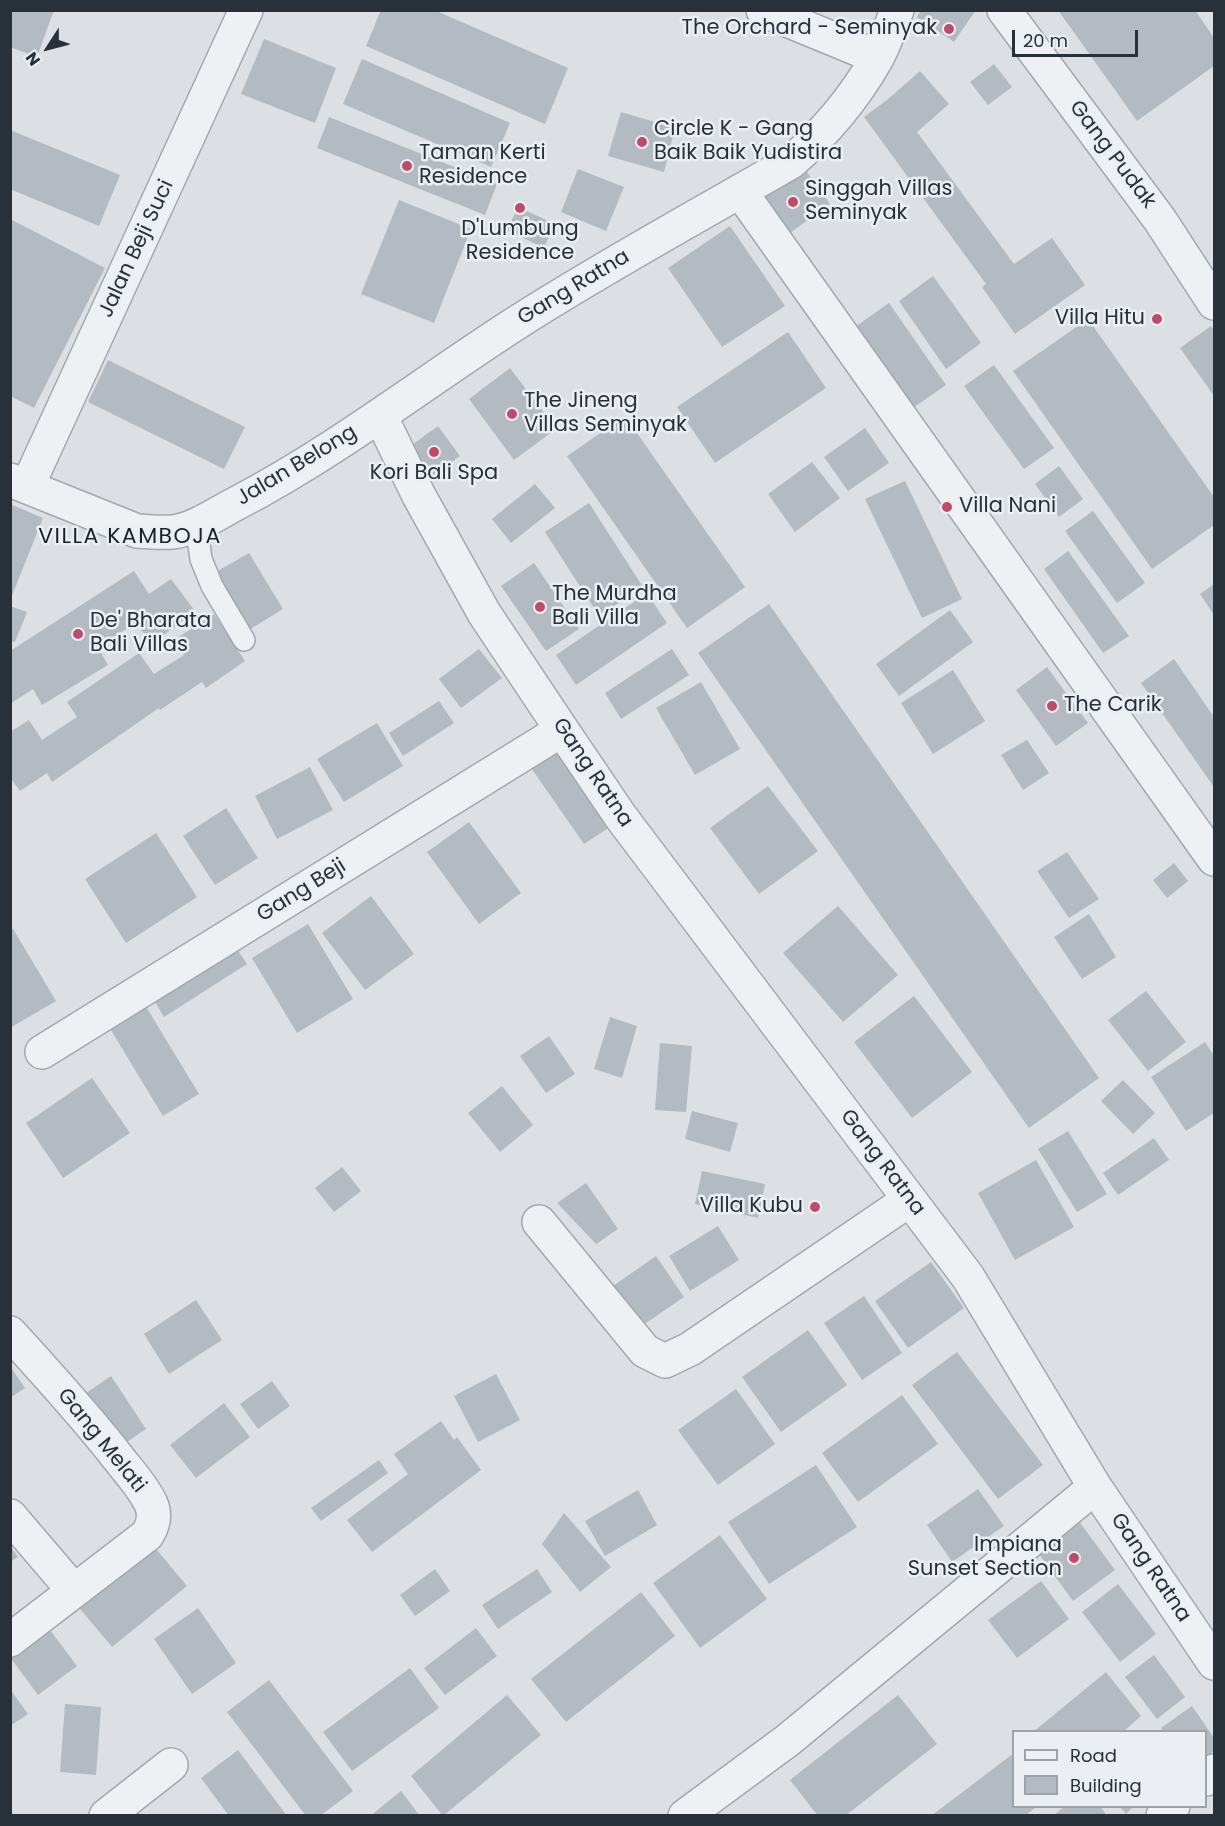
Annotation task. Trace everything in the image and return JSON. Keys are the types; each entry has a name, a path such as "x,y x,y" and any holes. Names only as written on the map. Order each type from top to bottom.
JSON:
{"street":[{"name":"Jalan Beji Suci","path":"19,483 246,10"},
{"path":"763,10 877,57"},
{"name":"Gang Ratna","path":"897,10 877,57 843,109 813,143 791,162 619,260 522,320 380,415 417,494 484,613 562,730 621,817 968,1278 1095,1487 1215,1663"},
{"name":"Gang Pudak","path":"1004,10 1160,220 1215,303"},
{"path":"740,191 1215,859"},
{"name":"Jalan Belong","path":"19,483 137,531 174,532 196,524 276,483 380,415"},
{"name":"Gang Beji","path":"42,1052 562,730"},
{"path":"539,1222 645,1351 665,1361 690,1349 909,1200"},
{"name":"Gang Melati","path":"10,1333 95,1428 139,1485 152,1506 152,1526 147,1535 10,1640"},
{"path":"685,1815 788,1740 1095,1487"},
{"path":"10,1516 74,1591"},
{"path":"106,1815 171,1765"}],"lane":[{"path":"196,524 201,559 212,586 244,640"}],"building":[{"path":"10,10 54,10 37,57 10,47"},
{"path":"381,10 434,10 568,68 545,124 366,46"},
{"name":"The Orchard - Seminyak","path":"921,10 976,10 954,42 917,17"},
{"path":"1058,10 1195,10 1214,38 1214,66 1137,121"},
{"path":"264,39 336,68 315,123 241,94"},
{"path":"362,59 510,123 491,167 343,104"},
{"path":"994,64 1012,87 988,105 970,82"},
{"path":"920,71 949,104 917,132 1014,264 1052,238 1085,285 1015,334 982,287 986,284 864,117"},
{"name":"Circle K - Gang Baik Baik Yudistira","path":"621,112 675,128 664,172 608,156"},
{"name":"Taman Kerti Residence","path":"329,117 497,184 485,215 317,148"},
{"path":"10,130 120,175 99,226 10,189"},
{"name":"Singgah Villas Seminyak","path":"802,165 830,204 783,238 755,200"},
{"path":"578,169 624,187 606,231 561,212"},
{"path":"399,200 471,229 434,323 361,294"},
{"path":"518,207 555,224 544,248 507,230"},
{"path":"12,220 105,268 34,408 10,396 10,224"},
{"path":"730,226 785,306 722,347 668,268"},
{"path":"933,276 981,343 946,369 899,301"},
{"path":"889,303 946,385 910,410 852,329"},
{"path":"1088,319 1214,497 1214,525 1152,569 1013,371"},
{"path":"1211,326 1214,330 1214,396 1180,348"},
{"path":"788,332 826,388 715,463 677,407"},
{"path":"108,360 245,427 224,469 88,402"},
{"path":"994,365 1054,448 1024,469 964,386"},
{"name":"The Jineng Villas Seminyak","path":"510,368 556,429 514,460 469,399"},
{"path":"625,416 745,587 687,628 567,456"},
{"name":"Kori Bali Spa","path":"438,426 460,456 431,477 409,447"},
{"path":"865,428 889,463 848,491 824,457"},
{"path":"812,462 840,498 795,532 768,494"},
{"path":"1059,466 1083,499 1059,517 1035,484"},
{"path":"905,481 962,599 922,618 865,499"},
{"path":"535,484 555,508 511,543 492,519"},
{"path":"589,503 643,587 599,616 545,532"},
{"path":"10,504 43,518 11,598 10,598"},
{"path":"1093,511 1145,583 1117,603 1065,531"},
{"path":"1068,551 1129,636 1103,653 1044,569"},
{"path":"249,553 283,609 244,633 209,576"},
{"name":"The Murdha Bali Villa","path":"534,563 579,629 546,651 501,586"},
{"name":"De' Bharata Bali Villas","path":"134,571 149,594 171,579 195,611 152,644 136,623 98,647 108,665 42,705 33,689 10,704 10,651"},
{"path":"1214,584 1214,615 1200,594"},
{"path":"647,593 667,623 576,685 556,655"},
{"path":"769,604 1099,1078 1029,1128 698,653"},
{"path":"10,606 27,612 15,642 10,641"},
{"path":"950,610 973,642 899,696 876,664"},
{"path":"214,614 245,661 206,688 202,682 160,710 159,708 52,782 47,773 20,791 10,777 10,732 29,720 42,740 77,717 67,702 139,653 154,674 184,655 174,640"},
{"path":"479,649 502,678 461,708 439,679"},
{"path":"672,649 689,675 621,719 605,693"},
{"path":"1174,659 1214,717 1214,787 1141,683"},
{"name":"The Carik","path":"1047,667 1088,723 1056,746 1016,690"},
{"path":"953,670 985,721 933,754 901,703"},
{"path":"701,682 740,749 695,775 656,708"},
{"path":"439,701 454,723 403,756 389,733"},
{"path":"377,723 403,766 344,802 317,759"},
{"path":"1027,740 1049,773 1023,790 1001,755"},
{"path":"556,742 613,825 584,844 527,762"},
{"path":"310,767 333,810 277,839 255,796"},
{"path":"768,786 818,851 759,894 710,828"},
{"path":"226,808 258,858 215,885 183,836"},
{"path":"469,822 521,893 479,924 427,852"},
{"path":"156,833 197,897 126,943 85,879"},
{"path":"1067,852 1099,899 1069,918 1037,871"},
{"path":"1174,863 1188,881 1167,898 1153,880"},
{"path":"371,896 414,954 365,990 322,933"},
{"path":"838,906 898,975 843,1022 783,953"},
{"path":"1089,914 1116,957 1082,979 1054,937"},
{"path":"308,924 353,999 297,1033 252,958"},
{"path":"13,929 56,1001 10,1028 10,930"},
{"path":"233,943 247,964 164,1017 151,995"},
{"path":"1146,991 1186,1042 1148,1071 1108,1020"},
{"path":"914,996 972,1072 912,1118 854,1042"},
{"path":"145,1005 199,1094 163,1116 109,1027"},
{"path":"610,1017 637,1026 622,1078 594,1069"},
{"path":"549,1036 575,1074 546,1093 520,1056"},
{"path":"1205,1042 1214,1056 1214,1113 1186,1131 1151,1077"},
{"path":"660,1043 692,1046 686,1112 655,1110"},
{"path":"92,1078 130,1133 63,1178 26,1123"},
{"path":"1123,1080 1155,1113 1133,1134 1101,1101"},
{"path":"502,1086 533,1125 500,1152 468,1113"},
{"path":"692,1111 738,1123 730,1152 685,1139"},
{"path":"1068,1131 1107,1194 1077,1212 1038,1149"},
{"path":"1154,1138 1169,1160 1118,1195 1103,1173"},
{"path":"1036,1160 1074,1227 1015,1260 978,1193"},
{"path":"342,1167 361,1191 334,1212 315,1188"},
{"path":"702,1171 765,1184 758,1218 695,1204"},
{"path":"586,1183 618,1229 596,1244 557,1203"},
{"path":"718,1226 739,1260 690,1291 669,1256"},
{"path":"656,1256 684,1297 633,1332 606,1291"},
{"path":"931,1262 964,1308 908,1348 875,1301"},
{"path":"864,1296 902,1353 862,1380 824,1323"},
{"path":"196,1300 222,1340 169,1374 144,1334"},
{"path":"808,1330 847,1385 781,1432 742,1377"},
{"path":"957,1352 1043,1465 998,1499 912,1385"},
{"path":"10,1366 25,1388 10,1398"},
{"path":"496,1374 520,1420 478,1442 454,1396"},
{"path":"111,1376 146,1429 121,1446 86,1393"},
{"path":"272,1381 290,1406 258,1429 240,1404"},
{"path":"736,1389 775,1444 718,1485 678,1430"},
{"path":"902,1395 938,1444 858,1502 822,1453"},
{"path":"224,1403 250,1437 196,1478 170,1445"},
{"path":"441,1421 454,1440 457,1437 481,1470 372,1552 347,1520 408,1474 394,1454"},
{"path":"379,1460 388,1473 321,1521 311,1508"},
{"path":"816,1465 857,1527 769,1584 728,1522"},
{"path":"978,1489 1004,1526 952,1562 927,1525"},
{"path":"638,1490 657,1525 605,1556 585,1521"},
{"path":"564,1513 611,1567 580,1592 542,1544"},
{"name":"Impiana Sunset Section","path":"1075,1516 1115,1570 1073,1601 1033,1546"},
{"path":"720,1535 767,1599 700,1648 653,1583"},
{"path":"146,1537 187,1586 112,1647 71,1598"},
{"path":"10,1546 18,1557 10,1562"},
{"path":"435,1569 450,1591 415,1616 400,1595"},
{"path":"537,1569 552,1592 498,1629 482,1605"},
{"path":"1041,1581 1069,1619 1017,1658 988,1620"},
{"path":"1118,1584 1156,1634 1120,1662 1082,1612"},
{"path":"641,1592 675,1636 566,1722 531,1679"},
{"path":"198,1608 236,1663 192,1694 154,1639"},
{"path":"47,1626 77,1666 38,1695 10,1657 10,1653"},
{"path":"476,1628 497,1656 445,1695 424,1668"},
{"path":"1154,1655 1185,1697 1157,1719 1125,1677"},
{"path":"410,1668 439,1708 352,1771 323,1732"},
{"path":"1106,1672 1141,1716 1125,1730 1035,1730"},
{"path":"269,1680 353,1791 320,1816 306,1816 227,1712"},
{"path":"10,1689 28,1714 10,1726"},
{"path":"507,1695 541,1735 443,1816 411,1776"},
{"path":"898,1695 937,1744 845,1816 818,1816 790,1780"},
{"path":"65,1704 101,1707 96,1775 60,1772"},
{"path":"1192,1706 1214,1738 1214,1751 1207,1756 1207,1730 1162,1730 1161,1728"},
{"path":"238,1750 287,1816 229,1816 201,1778"},
{"path":"1012,1755 1012,1808 1035,1808 1025,1816 931,1816"},
{"path":"401,1791 420,1816 370,1816"},
{"path":"1063,1808 1101,1808 1107,1816 1053,1816"},
{"path":"1121,1808 1132,1808 1126,1814"}],"place":[{"name":"The Orchard - Seminyak","path":"949,29"},
{"name":"Circle K - Gang Baik Baik Yudistira","path":"642,142"},
{"name":"Taman Kerti Residence","path":"407,166"},
{"name":"Singgah Villas Seminyak","path":"793,202"},
{"name":"D'Lumbung Residence","path":"520,208"},
{"name":"Villa Hitu","path":"1157,319"},
{"name":"The Jineng Villas Seminyak","path":"512,414"},
{"name":"Kori Bali Spa","path":"434,452"},
{"name":"Villa Nani","path":"947,507"},
{"name":"The Murdha Bali Villa","path":"540,607"},
{"name":"De' Bharata Bali Villas","path":"78,634"},
{"name":"The Carik","path":"1052,706"},
{"name":"Villa Kubu","path":"815,1207"},
{"name":"Impiana Sunset Section","path":"1074,1558"}],"district":[{"name":"VILLA KAMBOJA","path":"130,537"}]}
